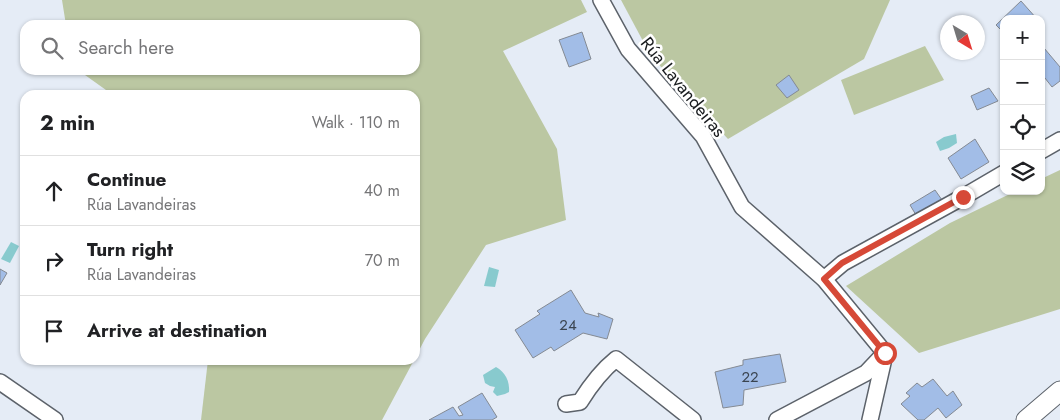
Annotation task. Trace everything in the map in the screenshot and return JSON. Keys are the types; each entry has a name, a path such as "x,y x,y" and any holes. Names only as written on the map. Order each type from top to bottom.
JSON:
{"street":[{"name":"Rúa Lavandeiras","path":"601,0 628,49 703,136 742,207 824,279 885,353"},
{"path":"1043,150 1060,140"},
{"path":"824,279 842,263 1000,175"},
{"path":"777,420 866,373 885,353"},
{"path":"870,420 885,353"},
{"path":"566,404 580,402 606,367 616,359 693,420"},
{"path":"0,382 55,420"},
{"path":"1026,420 1060,391"}],"green space":[{"path":"62,0 581,0 587,12 503,51 557,149 566,220 486,245 420,348 420,90 106,90 85,75 420,75 420,20 65,20"},
{"path":"621,0 890,0 864,59 728,139 651,56"},
{"path":"925,46 944,80 854,115 841,80"},
{"path":"1060,170 1060,309 919,353 846,286 950,223 1008,195 1045,195 1045,177"},
{"path":"207,365 411,365 382,420 201,420"}],"water":[{"path":"956,134 957,143 940,151 936,142 944,137"},
{"path":"11,242 19,246 10,263 1,259"},
{"path":"489,267 499,270 495,287 484,286"},
{"path":"496,367 502,371 509,384 509,392 497,396 493,392 495,387 485,383 483,375"}],"building":[{"path":"1021,1 1033,15 1006,15"},
{"path":"1000,21 1000,29 996,25"},
{"path":"582,32 591,59 569,67 559,40"},
{"path":"1045,49 1060,67 1060,81 1052,87 1045,78"},
{"path":"789,75 799,90 787,98 776,85"},
{"path":"989,88 998,101 977,110 971,96"},
{"path":"975,139 989,162 961,179 948,158"},
{"path":"935,190 942,200 916,215 910,205"},
{"path":"0,269 7,273 0,285"},
{"path":"571,290 585,313 599,317 598,313 613,319 607,339 583,333 554,351 551,347 533,358 515,330 540,314 537,311"},
{"path":"780,354 786,382 744,390 743,405 723,408 715,372 743,365 743,360"},
{"path":"933,379 947,396 953,391 962,405 946,418 938,408 924,420 918,420 901,404 910,396 906,393 917,383 922,387"},
{"path":"482,393 497,417 492,420 429,420 453,407 459,416 463,415 458,407"}],"route":[{"path":"885,353 824,279 842,263 963,197"}]}
